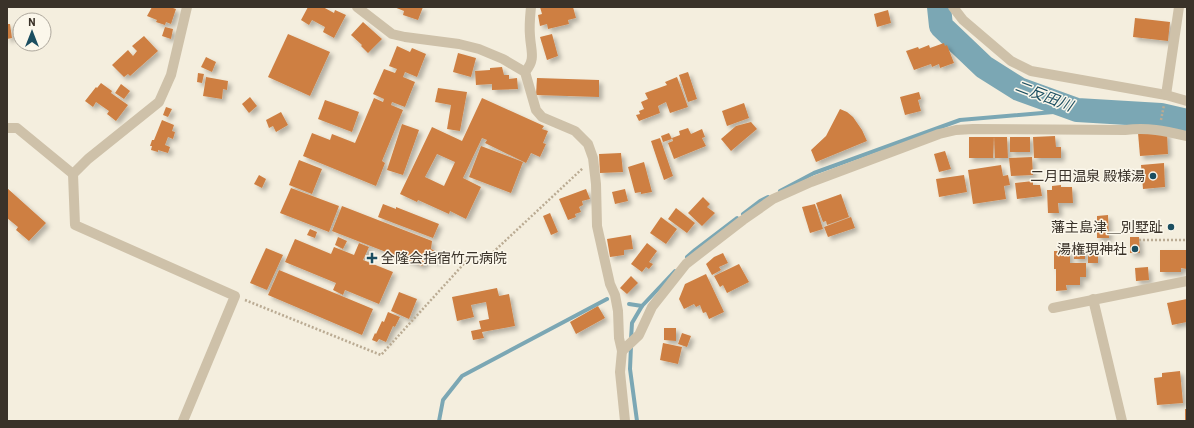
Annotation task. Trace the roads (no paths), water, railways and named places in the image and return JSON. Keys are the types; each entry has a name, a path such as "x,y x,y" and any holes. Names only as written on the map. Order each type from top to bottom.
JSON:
{"street":[{"path":"183,421 235,296 75,225 73,174 88,159 159,102 171,74 187,7"},
{"path":"357,7 392,34 459,44 479,49 503,59 525,72 536,110 542,117 575,131 588,144 593,158 596,184 596,226 618,311 619,338 622,351 620,372 625,421"},
{"path":"525,72 530,66 533,53 529,21 531,7"},
{"path":"953,7 963,20 1011,61 1031,71 1166,95 1187,101"},
{"path":"1166,95 1178,7"},
{"path":"7,128 17,128 73,174"},
{"path":"622,351 639,336 652,307 686,264 773,199 811,182 939,134 956,130 1125,130 1146,128 1187,136"},
{"path":"1053,308 1187,281"},
{"path":"1093,300 1122,421"}],"waterway":[{"name":"二反田川","path":"939,7 941,26 984,67 1019,89 1077,110 1161,115 1187,121"},
{"path":"780,191 814,173 960,120 1077,110"},
{"path":"743,214 768,197"},
{"path":"687,257 737,218"},
{"path":"629,304 642,306 675,271"},
{"path":"439,421 443,400 462,376 607,299"},
{"path":"631,339 632,323 642,306"},
{"path":"631,346 630,369 637,421"}],"place":[{"name":"二月田温泉 殿様湯","path":"1153,176"},
{"name":"藩主島津＿別墅趾","path":"1171,227"},
{"name":"湯権現神社","path":"1135,249"},
{"name":"全隆会指宿竹元病院","path":"372,258"}]}
